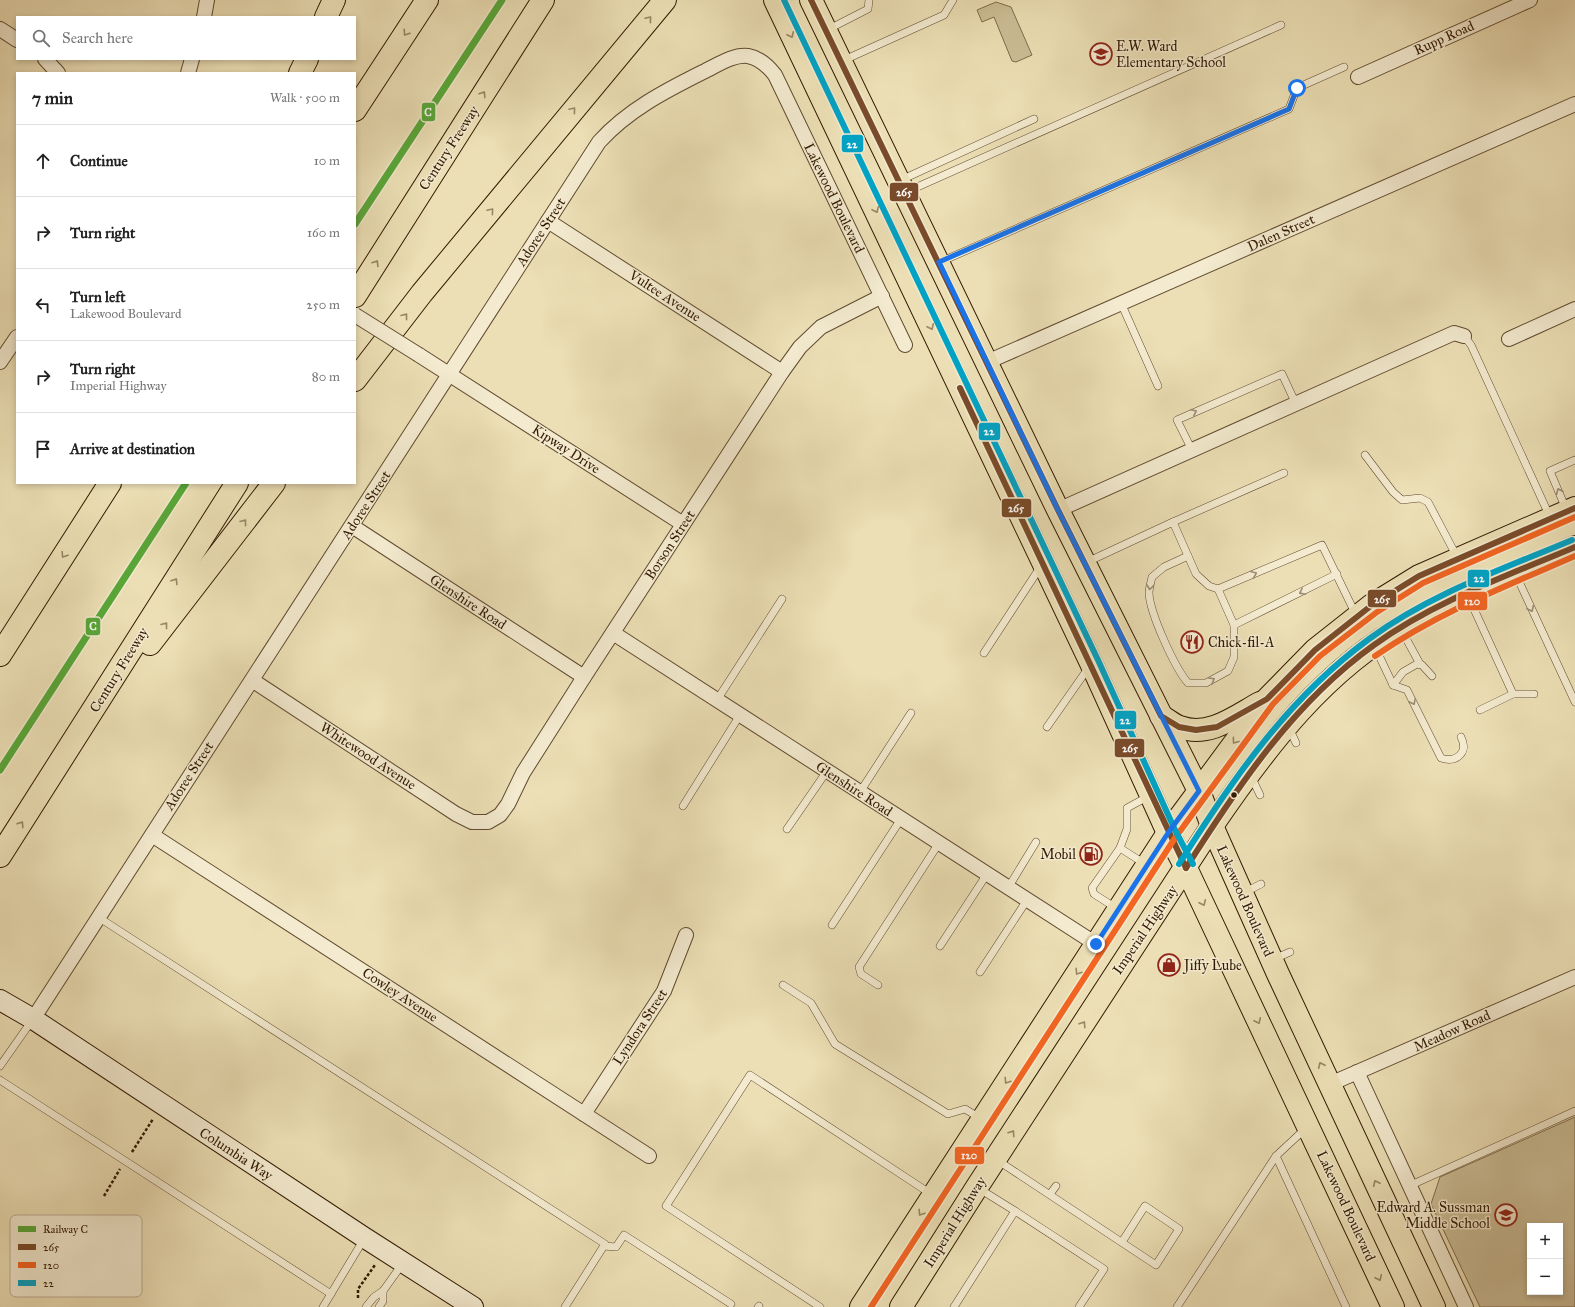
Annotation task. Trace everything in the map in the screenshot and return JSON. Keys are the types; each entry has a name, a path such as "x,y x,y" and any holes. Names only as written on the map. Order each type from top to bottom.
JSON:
{"main road":[{"path":"326,16 334,0"},
{"path":"356,108 427,0"},
{"name":"Century Freeway","path":"356,294 543,0"},
{"path":"356,379 422,293 665,0"},
{"name":"Lakewood Boulevard","path":"775,0 1091,663 1168,833 1186,868 1393,1307"},
{"name":"Lakewood Boulevard","path":"811,0 903,186 1058,510 1199,791 1212,826 1251,888 1281,956 1330,1084 1434,1307"},
{"path":"300,72 306,60"},
{"path":"84,522 103,484"},
{"path":"0,655 109,484"},
{"name":"Century Freeway","path":"0,856 50,780 236,484"},
{"path":"50,780 73,755 152,642 273,484"},
{"path":"861,1307 1168,833 1267,699 1315,650 1372,605 1420,576 1564,513"},
{"name":"Imperial Highway","path":"901,1307 977,1187 1212,826 1249,773 1292,734 1326,685 1374,646 1400,628 1467,594 1575,547"},
{"path":"1161,716 1179,727 1196,730 1217,727 1267,699"}],"street":[{"path":"204,16 207,0"},
{"name":"Rupp Road","path":"1358,77 1530,0"},
{"path":"0,29 16,39"},
{"name":"Adoree Street","path":"33,1019 599,142 627,117 663,92 715,66 741,56 755,58"},
{"name":"Lakewood Boulevard","path":"755,58 769,67 775,75 905,346"},
{"path":"46,60 57,72"},
{"path":"188,72 192,60"},
{"name":"Dalen Street","path":"987,362 1575,104"},
{"name":"Vultee Avenue","path":"548,221 782,372"},
{"name":"Borson Street","path":"488,822 500,815 508,804 523,773 584,677 782,372 800,347 821,327 882,296"},
{"path":"1508,339 1575,309"},
{"name":"Kipway Drive","path":"356,316 683,524"},
{"path":"1058,510 1454,333 1464,336"},
{"path":"0,362 16,338"},
{"name":"Glenshire Road","path":"352,526 584,677"},
{"name":"Glenshire Road","path":"613,633 1096,944"},
{"name":"Whitewood Avenue","path":"252,680 456,814 472,822 488,822"},
{"name":"Cowley Avenue","path":"152,835 649,1156"},
{"name":"Lyndora Street","path":"584,1114 664,991 686,935"},
{"name":"Meadow Road","path":"1330,1084 1575,977"},
{"name":"Columbia Way","path":"0,1000 33,1019 384,1251 472,1307"},
{"path":"1357,1072 1466,1307"}],"lane":[{"path":"827,30 868,9 869,0"},
{"path":"842,61 944,15 953,0"},
{"path":"903,186 1281,25"},
{"path":"939,262 1289,109 1297,88 1344,67"},
{"path":"903,186 1034,119"},
{"path":"1121,303 1158,386"},
{"path":"1464,336 1471,345 1564,513"},
{"path":"1192,450 1177,420 1282,374 1296,404"},
{"path":"1365,455 1393,492 1402,500 1420,498 1428,502 1458,559"},
{"path":"1564,513 1550,471 1575,460"},
{"path":"1085,563 1284,473"},
{"path":"1173,522 1196,574 1209,586 1218,589 1322,545 1357,617"},
{"path":"1188,556 1164,567 1152,578 1149,593 1157,622 1168,650 1180,674 1188,683 1206,684 1228,671 1234,657 1234,625 1218,589"},
{"path":"984,653 1043,562"},
{"path":"1515,573 1575,702"},
{"path":"1234,625 1337,574"},
{"path":"1467,594 1513,694"},
{"path":"717,700 782,599"},
{"path":"1400,628 1420,664 1432,676"},
{"path":"1374,646 1393,684 1406,690 1441,758 1452,760 1461,754 1464,749 1461,737"},
{"path":"1047,727 1091,663"},
{"path":"1393,684 1403,672 1420,664"},
{"path":"1480,710 1513,694 1534,694"},
{"path":"860,792 911,713"},
{"path":"683,806 740,715"},
{"path":"787,829 826,771"},
{"path":"1249,773 1260,795"},
{"path":"1118,909 1094,894 1092,888 1120,848 1127,829 1127,808 1151,795"},
{"path":"832,925 901,819"},
{"path":"1008,888 1036,842"},
{"path":"878,985 861,974 859,967 939,843"},
{"path":"1120,848 1147,865"},
{"path":"940,946 987,874"},
{"path":"980,972 1027,900"},
{"path":"98,917 606,1244 565,1307"},
{"path":"783,985 811,1003 835,1044 948,1114 965,1109 982,1120"},
{"path":"0,1066 33,1019"},
{"path":"820,1307 666,1206 750,1075 933,1195"},
{"path":"0,1080 331,1294"},
{"path":"1409,1186 1575,1111"},
{"path":"1177,1307 1276,1156 1308,1126"},
{"path":"1276,1156 1346,1307"},
{"path":"996,1159 1156,1265 1179,1229 1145,1206 1122,1242"},
{"path":"1050,1194 1056,1186"},
{"path":"977,1187 1104,1269 1079,1307"},
{"path":"954,1307 1015,1211"},
{"path":"604,1246 616,1247 624,1235 731,1304"},
{"path":"323,1307 365,1238"},
{"path":"366,1307 374,1297 383,1291 403,1262"},
{"path":"379,1307 382,1301 383,1291"}],"path":[{"path":"359,1300 357,1294 358,1289 384,1251"}],"shaded area":[{"path":"996,2 1011,7 1032,55 1016,62 1012,61 994,17 982,22 977,10"},
{"name":"Edward A. Sussman Middle School","path":"1575,1117 1575,1307 1480,1307 1431,1204 1440,1177"}],"rail line":[{"name":"C","path":"356,222 502,0"},
{"name":"C","path":"0,770 185,484"}],"transit line":[{"name":"22","path":"784,0 1098,660 1175,830 1193,864"},
{"name":"265","path":"811,0 1058,510 1161,716 1179,727 1196,730 1217,727 1267,699 1315,650 1372,605 1419,576 1575,508"},
{"name":"265","path":"960,388 1186,868"},
{"name":"120","path":"871,1307 1175,838 1273,704 1320,656 1377,612 1423,583 1575,517"},
{"name":"22","path":"1179,864 1241,771 1264,742 1287,714 1340,662 1392,623 1417,609 1494,572 1572,540"},
{"name":"265","path":"1186,868 1247,776 1270,747 1318,692 1345,668 1397,629 1446,602 1575,547"},
{"name":"120","path":"1375,656 1447,613 1575,556"}],"place":[{"name":"E.W. Ward Elementary School","path":"1101,54"},
{"name":"Chick-fil-A","path":"1192,642"},
{"name":"Mobil","path":"1091,854"},
{"name":"Jiffy Lube","path":"1169,965"},
{"name":"Edward A. Sussman Middle School","path":"1506,1215"}],"route":[{"path":"1096,944 1168,833 1199,791 1058,510 939,262 1289,109 1297,88"}]}
